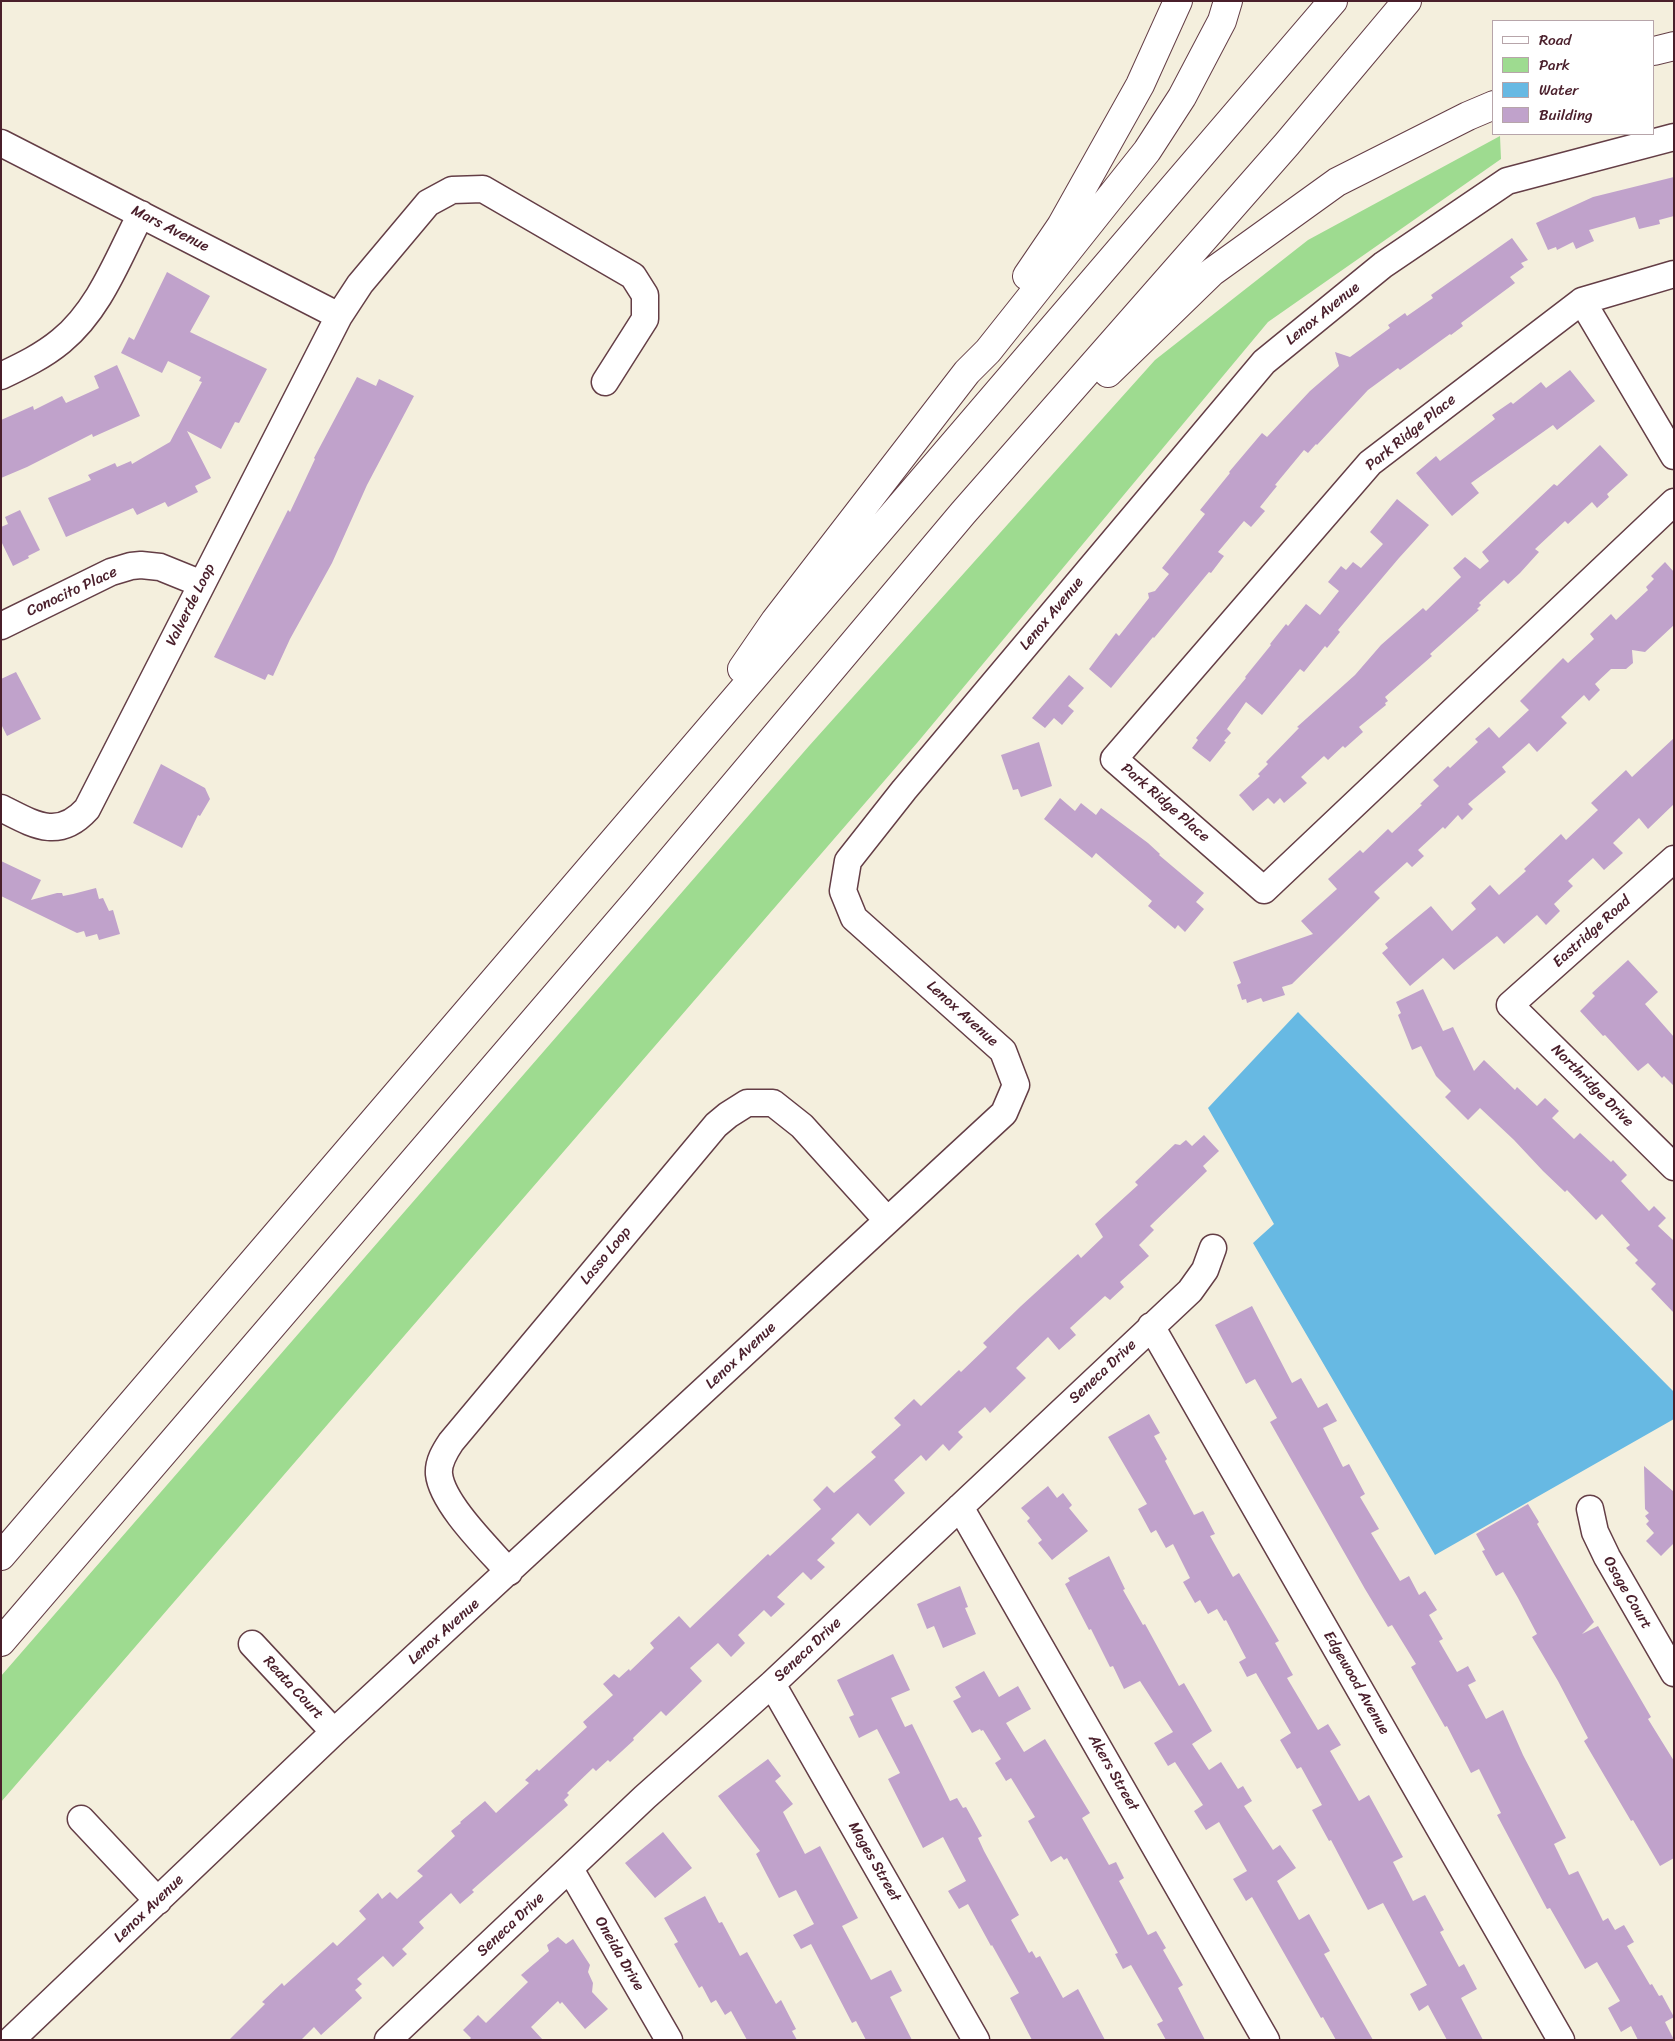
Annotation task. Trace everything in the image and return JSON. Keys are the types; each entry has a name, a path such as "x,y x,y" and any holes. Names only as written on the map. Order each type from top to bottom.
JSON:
{"highway":[{"path":"967,372 979,346 1061,226 1140,85 1178,1"},
{"path":"665,782 775,621 967,372 988,351 1147,152 1182,97 1222,21 1228,1"},
{"path":"1,1556 1333,1"},
{"path":"1,1642 639,898 963,513 1287,144 1407,1"},
{"path":"1655,51 1674,46"},
{"path":"963,513 1212,272 1337,182 1492,106"}],"street":[{"name":"Lenox Avenue","path":"12,2040 334,1732 1004,1113 1016,1085 1003,1051 854,918 843,891 848,861 904,790 1264,362 1383,264 1507,181 1674,137"},
{"name":"Mars Avenue","path":"1,144 339,316"},
{"name":"Valverde Loop","path":"1,808 33,824 54,828 72,822 87,809 339,316 360,284 428,203 452,190 483,189 633,276 645,295 645,319 605,382"},
{"path":"1,376 48,352 86,316 96,301 140,214"},
{"name":"Park Ridge Place","path":"1674,274 1582,301 1370,463 1114,760 1264,890 1674,502"},
{"path":"1582,301 1674,456"},
{"name":"Conocito Place","path":"1,626 111,572 131,566 160,567 202,584"},
{"name":"Eastridge Road","path":"1510,1005 1674,859"},
{"name":"Northridge Drive","path":"1510,1005 1674,1167"},
{"name":"Lasso Loop","path":"509,1572 455,1509 444,1491 439,1473 442,1455 716,1125 747,1102 773,1103 802,1126 887,1220"},
{"name":"Seneca Drive","path":"388,2040 660,1783 772,1684 1190,1291 1210,1259 1213,1248"},
{"name":"Edgewood Avenue","path":"1151,1326 1562,2040"},
{"name":"Akers Street","path":"960,1507 1266,2040"},
{"name":"Osage Court","path":"1590,1509 1595,1532 1606,1557 1674,1673"},
{"name":"Reata Court","path":"252,1644 334,1732"},
{"name":"Mages Street","path":"772,1684 976,2040"},
{"path":"81,1819 158,1901"},
{"name":"Oneida Drive","path":"570,1869 669,2040"}],"green space":[{"path":"1500,136 1501,159 1268,322 917,743 1,1802 1,1676 809,746 1155,360 1308,240"}],"water":[{"path":"1298,1012 1674,1392 1674,1419 1435,1555 1253,1243 1274,1224 1208,1108"}],"building":[{"path":"1674,177 1674,216 1659,220 1660,224 1639,229 1635,217 1589,230 1594,241 1576,249 1573,242 1557,250 1556,247 1548,250 1536,223 1593,197"},
{"path":"1512,238 1528,260 1521,263 1524,267 1510,277 1515,283 1461,323 1463,326 1451,335 1400,370 1398,368 1368,390 1317,445 1308,453 1304,450 1275,485 1277,486 1260,507 1265,511 1251,527 1244,521 1218,552 1224,556 1211,573 1209,572 1111,688 1089,669 1116,633 1119,636 1149,598 1148,593 1155,591 1169,574 1162,568 1205,514 1200,510 1229,472 1262,433 1267,437 1310,391 1339,366 1335,352 1350,357 1390,328 1388,325 1405,313 1407,316 1433,298 1431,295"},
{"path":"167,272 210,296 190,332 267,369 239,423 235,422 221,449 187,431 211,478 195,486 198,492 168,507 165,502 137,515 133,508 66,537 48,498 91,480 88,475 115,463 117,467 131,461 132,464 170,442 202,382 199,381 201,377 168,361 162,373 121,353 129,337 134,340"},
{"path":"117,365 140,416 93,437 92,434 1,478 1,420 33,406 34,410 62,396 66,403 99,388 94,376"},
{"path":"1570,370 1595,401 1557,430 1553,425 1471,483 1479,493 1452,516 1416,473 1436,456 1440,461 1495,419 1492,415 1511,402 1513,404 1541,382 1546,388"},
{"path":"357,377 376,386 379,379 414,396 367,485 332,563 290,639 273,676 268,674 265,680 214,657 288,510 290,512 314,458"},
{"path":"1600,445 1628,475 1607,494 1609,497 1597,508 1592,502 1568,524 1565,521 1535,549 1539,552 1520,573 1508,584 1504,580 1479,603 1481,605 1477,609 1479,610 1430,654 1432,656 1385,697 1388,701 1385,703 1386,705 1359,727 1363,732 1345,748 1343,746 1328,760 1324,756 1301,777 1307,783 1284,803 1280,798 1274,804 1268,798 1253,811 1239,795 1260,776 1258,774 1268,764 1266,762 1299,728 1297,727 1355,675 1381,645 1423,608 1426,611 1461,577 1453,568 1465,557 1480,569 1489,561 1482,552 1554,484 1557,486"},
{"path":"1397,499 1429,525 1338,630 1340,632 1327,648 1325,646 1304,672 1300,669 1262,715 1246,702 1227,729 1231,733 1224,741 1226,742 1210,762 1192,748 1198,740 1196,738 1246,678 1286,624 1288,626 1306,604 1320,615 1339,591 1328,582 1341,566 1346,570 1353,562 1361,568 1383,544 1370,532"},
{"path":"20,510 40,550 13,566 1,541 1,527 8,524 5,517"},
{"path":"1665,562 1674,572 1674,625 1645,652 1632,650 1633,663 1626,669 1611,669 1595,684 1600,690 1589,701 1584,695 1561,717 1567,723 1537,752 1529,743 1502,767 1506,772 1468,804 1473,809 1462,820 1458,815 1445,829 1443,827 1418,850 1424,856 1412,867 1407,862 1374,892 1380,898 1292,984 1282,987 1285,995 1263,1002 1261,998 1247,1003 1246,999 1242,1000 1237,985 1241,983 1233,962 1313,934 1301,921 1337,889 1328,879 1360,850 1363,853 1388,829 1392,833 1422,805 1420,804 1439,786 1433,780 1448,766 1450,768 1478,742 1475,739 1489,727 1499,738 1529,710 1520,701 1563,658 1568,663 1594,639 1590,634 1611,614 1616,620 1648,590 1646,587 1654,579 1651,576"},
{"path":"16,672 41,719 7,736 1,724 1,679"},
{"path":"1069,675 1084,688 1068,706 1074,711 1062,725 1054,718 1045,728 1032,718"},
{"path":"1674,738 1674,804 1648,829 1639,818 1613,843 1623,853 1604,870 1593,858 1568,881 1573,886 1554,904 1560,911 1546,925 1537,915 1504,944 1497,936 1454,970 1443,958 1410,986 1382,953 1388,948 1385,944 1431,906 1452,931 1476,909 1471,903 1490,885 1499,895 1526,871 1524,869 1561,834 1566,840 1598,810 1591,803 1626,770 1632,777"},
{"path":"1039,742 1052,786 1021,797 1018,789 1013,790 1001,755"},
{"path":"161,764 205,788 210,799 200,816 198,815 182,848 133,823"},
{"path":"1060,798 1075,811 1081,803 1096,815 1101,808 1148,843 1159,855 1204,893 1196,902 1204,909 1185,932 1178,925 1175,929 1148,906 1152,901 1096,853 1092,858 1044,819"},
{"path":"1,861 41,880 31,900 57,893 62,893 63,896 96,888 99,899 103,898 109,911 113,910 120,934 99,940 97,934 86,937 84,931 77,933 1,896"},
{"path":"1628,960 1658,992 1645,1004 1674,1037 1674,1086 1664,1076 1662,1078 1648,1063 1638,1071 1580,1011 1595,996 1592,993"},
{"path":"1423,989 1443,1031 1453,1027 1474,1071 1484,1060 1515,1090 1517,1087 1537,1106 1545,1098 1559,1111 1552,1118 1574,1139 1580,1133 1611,1162 1613,1160 1627,1175 1621,1181 1649,1211 1654,1206 1666,1218 1658,1226 1674,1241 1674,1313 1651,1289 1656,1284 1635,1263 1638,1260 1626,1248 1630,1245 1602,1214 1596,1220 1567,1190 1565,1192 1543,1171 1480,1108 1468,1120 1445,1097 1451,1091 1436,1076 1421,1046 1412,1050 1398,1015 1401,1013 1396,1002"},
{"path":"1204,1135 1219,1151 1203,1166 1207,1171 1150,1226 1154,1230 1139,1245 1149,1256 1120,1282 1124,1287 1110,1300 1105,1296 1070,1328 1076,1335 1059,1350 1048,1337 1016,1368 1026,1378 990,1413 985,1407 958,1432 963,1437 949,1451 943,1444 926,1461 921,1455 894,1480 905,1493 870,1526 858,1513 831,1539 835,1543 817,1560 825,1567 811,1580 803,1572 777,1597 785,1604 771,1617 764,1610 738,1635 745,1643 731,1657 718,1643 690,1668 702,1681 666,1716 661,1711 610,1762 608,1760 596,1771 593,1768 567,1793 569,1795 564,1800 568,1805 472,1890 474,1892 460,1904 451,1893 419,1922 424,1928 402,1949 407,1954 393,1967 383,1956 357,1979 362,1984 355,1990 362,1998 321,2035 314,2027 301,2040 229,2040 265,2004 262,2002 282,1983 284,1986 333,1942 337,1946 366,1919 359,1911 378,1893 382,1899 390,1892 397,1899 423,1876 417,1871 455,1836 451,1831 460,1822 485,1801 496,1813 529,1783 525,1780 537,1769 539,1771 587,1727 583,1722 613,1695 603,1684 614,1674 619,1678 629,1669 630,1671 654,1648 650,1643 679,1616 690,1628 768,1554 770,1556 821,1509 813,1500 827,1486 834,1493 876,1457 871,1452 901,1425 894,1418 914,1399 921,1406 959,1370 961,1372 987,1347 983,1343 1021,1306 1078,1254 1081,1258 1103,1237 1095,1224 1138,1185 1135,1182 1175,1144 1180,1145 1186,1140 1192,1146"},
{"path":"1252,1306 1292,1383 1301,1378 1318,1408 1327,1403 1337,1421 1323,1428 1343,1467 1349,1464 1365,1494 1360,1497 1379,1529 1371,1533 1400,1581 1409,1576 1419,1595 1425,1591 1437,1610 1429,1615 1443,1639 1439,1641 1457,1672 1468,1666 1476,1681 1468,1685 1486,1719 1503,1710 1523,1755 1566,1838 1554,1844 1569,1875 1578,1871 1603,1921 1608,1918 1615,1930 1624,1925 1634,1942 1627,1946 1650,1985 1652,1984 1659,1996 1662,1995 1674,2017 1665,2022 1674,2040 1638,2040 1631,2026 1621,2032 1608,2008 1620,2001 1597,1962 1585,1969 1550,1908 1547,1909 1497,1815 1501,1813 1479,1769 1471,1773 1447,1726 1445,1727 1411,1667 1416,1664 1392,1625 1388,1627 1365,1589 1270,1422 1277,1418 1255,1379 1246,1384 1215,1325"},
{"path":"1149,1414 1160,1433 1154,1436 1167,1459 1165,1461 1194,1515 1203,1511 1215,1534 1210,1536 1233,1577 1239,1573 1279,1641 1275,1643 1293,1675 1287,1678 1318,1730 1328,1724 1341,1745 1330,1751 1359,1801 1369,1795 1403,1857 1393,1862 1413,1901 1425,1895 1444,1930 1440,1932 1459,1967 1464,1964 1477,1989 1461,1998 1483,2040 1447,2040 1428,2005 1419,2011 1410,1994 1427,1985 1383,1903 1368,1910 1331,1840 1329,1841 1312,1810 1322,1805 1301,1767 1297,1769 1280,1740 1291,1733 1256,1673 1247,1677 1239,1662 1246,1658 1226,1620 1224,1621 1217,1609 1208,1614 1200,1600 1195,1603 1183,1582 1190,1578 1173,1544 1166,1548 1156,1530 1151,1533 1138,1509 1147,1504 1108,1437"},
{"path":"1644,1466 1674,1492 1674,1543 1661,1556 1646,1541 1654,1533 1646,1524 1649,1521 1645,1516 1649,1513 1645,1509"},
{"path":"1048,1486 1057,1498 1063,1493 1072,1505 1069,1508 1088,1531 1052,1560 1038,1543 1042,1540 1027,1521 1030,1518 1021,1508"},
{"path":"1528,1504 1539,1522 1537,1524 1594,1622 1582,1634 1598,1626 1651,1717 1648,1719 1674,1761 1674,1858 1660,1866 1584,1741 1588,1738 1532,1637 1537,1634 1518,1598 1503,1572 1496,1576 1482,1551 1485,1550 1476,1534"},
{"path":"1109,1556 1125,1589 1123,1590 1143,1625 1145,1624 1179,1686 1184,1683 1212,1731 1192,1744 1209,1770 1221,1762 1238,1789 1243,1786 1252,1801 1244,1806 1273,1850 1280,1845 1296,1868 1277,1881 1299,1920 1309,1914 1330,1951 1324,1954 1373,2040 1336,2040 1323,2017 1321,2018 1252,1897 1246,1901 1233,1879 1247,1871 1219,1822 1206,1830 1194,1811 1203,1805 1175,1762 1168,1766 1154,1743 1173,1732 1140,1681 1124,1689 1113,1666 1110,1667 1091,1629 1089,1630 1065,1584 1070,1581 1068,1578"},
{"path":"960,1586 968,1607 965,1608 976,1634 943,1648 934,1626 927,1629 917,1604"},
{"path":"893,1654 910,1690 891,1698 905,1727 912,1724 950,1801 957,1798 963,1808 966,1807 982,1836 978,1838 984,1851 1019,1915 1011,1920 1029,1953 1032,1951 1036,1958 1040,1956 1063,1998 1078,1989 1105,2040 1032,2040 1010,1998 1019,1993 992,1945 968,1904 959,1909 948,1891 966,1881 943,1837 923,1848 888,1779 900,1773 877,1729 859,1738 849,1717 854,1715 837,1680"},
{"path":"984,1671 999,1697 1018,1686 1031,1709 1006,1723 1024,1752 1045,1739 1090,1813 1082,1818 1109,1865 1116,1862 1124,1878 1119,1881 1148,1935 1156,1931 1166,1948 1163,1950 1183,1985 1178,1988 1205,2040 1166,2040 1157,2024 1163,2021 1131,1965 1123,1969 1115,1954 1118,1953 1067,1858 1064,1860 1061,1856 1051,1862 1028,1821 1035,1817 1011,1778 1006,1781 995,1763 1001,1759 983,1730 981,1731 980,1729 972,1733 953,1701 961,1697 955,1687"},
{"path":"768,1759 781,1776 775,1781 793,1804 783,1812 805,1854 820,1846 858,1918 842,1926 871,1980 891,1970 902,1991 890,1997 912,2040 866,2040 856,2021 852,2023 811,1944 801,1949 793,1935 814,1924 796,1890 779,1898 756,1854 760,1851 718,1796"},
{"path":"663,1832 692,1868 655,1898 625,1863"},
{"path":"705,1896 719,1923 722,1922 740,1956 747,1952 776,2004 781,2000 796,2029 792,2031 797,2040 747,2040 731,2011 725,2015 716,2000 711,2003 702,1986 699,1988 674,1944 678,1942 664,1918"},
{"path":"558,1937 566,1944 573,1939 590,1965 588,1972 593,1983 592,1992 608,2009 585,2029 562,2002 560,2004 558,2001 531,2027 543,2040 469,2040 471,2038 463,2030 478,2015 486,2023 528,1982 521,1975 549,1951 547,1945"}]}
